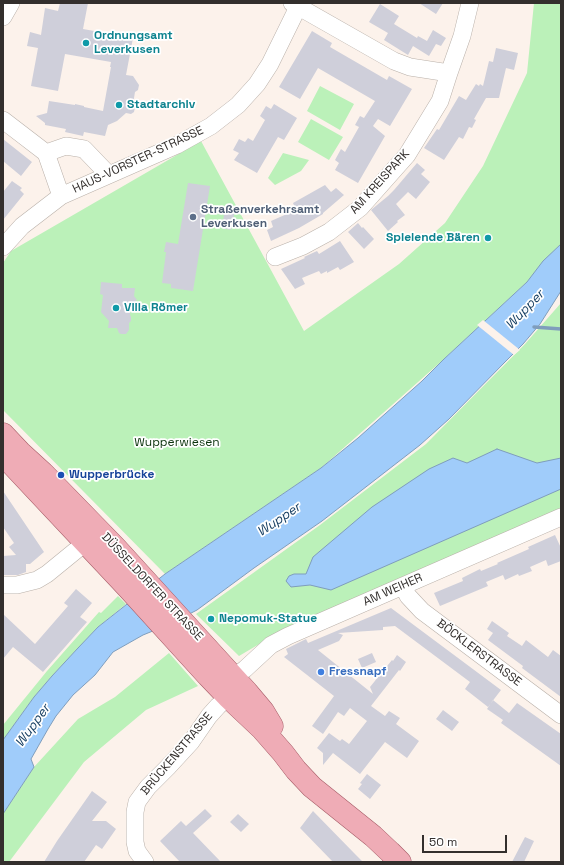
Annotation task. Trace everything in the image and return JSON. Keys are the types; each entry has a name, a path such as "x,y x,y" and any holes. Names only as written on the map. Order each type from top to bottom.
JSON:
{"main road":[{"name":"DÜSSELDORFER STRASSE","path":"3,434 43,473 92,537"},
{"name":"DÜSSELDORFER STRASSE","path":"3,455 92,537 231,687 247,692 263,711 274,729 284,753 296,770 312,787 373,836 400,862"}],"street":[{"path":"3,17 11,3"},
{"name":"AM KREISPARK","path":"275,257 303,246 329,232 360,208 406,155 440,101 462,36 470,3"},
{"path":"297,4 394,61 410,67 449,74"},
{"name":"HAUS-VORSTER-STRASSE","path":"3,247 22,226 61,196 176,145 211,126 238,105 256,84 270,64 297,4"},
{"path":"3,120 46,153 61,196"},
{"path":"46,153 66,146 84,149 108,174"},
{"name":"AM WEIHER","path":"231,687 245,669 271,645 288,636 561,517"},
{"path":"3,585 17,585 37,580 47,574 92,537"},
{"name":"BÖCKLERSTRASSE","path":"403,586 408,596 422,611 561,715"},
{"name":"BRÜCKENSTRASSE","path":"145,862 137,851 135,842 135,812 137,802 148,787 191,742 231,687"}],"green space":[{"name":"Wupperwiesen","path":"534,3 561,3 561,244 527,282 444,359 321,468 165,574 3,410 3,263 11,251 201,141 304,331 399,264 445,223 483,166 527,73"},
{"path":"320,86 354,104 340,130 307,111"},
{"path":"311,119 343,137 329,160 298,142"},
{"path":"283,153 309,160 301,171 275,185 268,178"},
{"path":"561,303 561,512 278,633 239,656 196,614 320,525 426,444 525,344"},
{"path":"118,596 126,604 98,627 52,676 34,697 3,740 3,725 47,671 99,612 101,613"},
{"path":"169,653 198,686 146,710 84,762 9,862 3,862 3,814 34,767 78,719 115,697"}],"water":[{"name":"Wupper","path":"561,244 561,291 540,324 523,344 449,419 420,445 322,521 197,610 170,624 143,635 113,652 95,675 73,695 56,716 31,759 34,767 3,814 3,740 34,697 98,627 165,574 321,468 358,438 422,381 527,282 543,261"},
{"path":"497,449 537,463 561,458 561,489 331,590 310,585 291,587 286,581 289,576 294,574 306,574 313,557 372,507 429,469 453,458 467,463"}],"pier":[{"path":"483,320 520,350 514,355 477,325"}],"building":[{"path":"60,3 88,3 83,29 133,38 126,75 133,76 139,85 138,90 135,92 133,104 135,107 134,112 131,114 126,113 117,121 108,125 105,136 84,132 83,136 65,132 66,129 45,125 45,123 36,116 47,113 49,101 75,104 103,111 111,62 65,54 58,91 31,86 38,48 27,46 30,32 41,35 45,8 58,11"},
{"path":"419,3 443,3 436,14"},
{"path":"380,4 399,16 394,24 417,38 418,36 427,41 433,30 446,38 441,46 436,44 429,56 413,46 408,55 384,40 388,33 369,22"},
{"path":"312,31 332,43 330,47 387,80 389,76 412,89 390,126 378,119 373,126 385,136 358,183 335,170 339,163 335,160 341,149 345,152 359,127 355,125 360,116 364,118 375,101 318,68 300,99 279,87"},
{"path":"496,48 518,53 514,70 506,68 499,98 486,98 474,119 476,120 472,128 469,127 463,139 459,137 444,160 424,148 437,129 439,130 459,96 466,100 476,84 483,86 489,61 493,62"},
{"path":"274,104 297,118 284,140 278,137 257,173 234,160 239,153 233,150 239,139 245,142 248,138 253,141 265,120 260,116 266,106 271,109"},
{"path":"3,139 32,162 21,176 3,161"},
{"path":"417,163 425,170 421,174 430,182 416,199 408,192 396,204 405,215 388,231 371,210 394,190"},
{"path":"12,181 22,188 20,190 24,194 3,220 3,192"},
{"name":"Straßenverkehrsamt Leverkusen","path":"188,183 210,186 193,291 171,288 171,284 162,283 166,242 178,244"},
{"path":"325,185 331,192 336,188 344,195 323,214 299,228 271,241 267,230 273,227 271,221 296,210 293,203"},
{"path":"225,208 235,210 231,230 222,228"},
{"path":"358,223 374,239 364,249 348,232"},
{"path":"340,241 354,262 340,270 338,267 327,273 327,271 321,274 319,271 302,278 305,284 295,289 281,269 317,251 319,254"},
{"name":"Villa Römer","path":"101,282 122,284 122,288 135,288 134,296 137,300 131,306 131,321 129,323 129,330 126,334 119,333 117,328 108,328 109,321 101,312 103,295 100,294"},
{"path":"3,491 44,552 30,564 26,564 26,572 18,575 3,575 3,556 16,555 9,547 14,543 3,527"},
{"path":"555,535 561,548 561,561 548,566 546,560 530,567 532,571 519,576 518,574 505,580 503,575 486,582 488,586 440,606 434,593 463,581 462,578 480,569 481,571 498,564 497,563 529,549 528,547"},
{"path":"76,589 92,603 80,617 87,622 43,672 13,647 3,659 3,614 35,644 68,606 64,603"},
{"path":"391,608 501,690 488,707 465,689 470,682 395,626 383,627 383,630 338,633 343,635 339,641 318,650 373,694 370,687 397,655 406,662 371,706 385,716 389,711 400,718 396,724 419,741 407,758 385,742 360,774 333,753 323,765 323,753 317,748 329,733 340,741 342,739 349,744 367,721 350,708 344,716 338,712 323,734 312,726 334,696 284,657 288,654 286,649 306,639 308,643"},
{"path":"492,621 509,633 507,636 522,646 526,640 548,657 553,650 561,656 561,697 488,640 493,633 487,629"},
{"path":"372,653 376,662 362,668 358,659"},
{"path":"493,700 509,713 517,703 561,734 561,766 501,723 503,720 487,709"},
{"path":"443,710 459,722 452,731 436,719"},
{"path":"367,774 381,785 370,799 358,789 362,784 360,783"},
{"path":"92,791 107,802 92,821 106,821 116,829 102,849 96,845 84,862 44,862 57,841"},
{"path":"205,809 212,816 193,833 221,862 180,862 160,841 181,821 186,826"},
{"path":"313,811 363,862 333,862 300,828"},
{"path":"238,814 249,824 241,832 230,822"},
{"path":"525,837 534,841 524,862 512,862"}],"waterway":[{"path":"534,327 561,329"}],"place":[{"name":"Ordnungsamt Leverkusen","path":"86,43"},
{"name":"Stadtarchiv","path":"119,105"},
{"name":"Straßenverkehrsamt Leverkusen","path":"193,217"},
{"name":"Spielende Bären","path":"488,238"},
{"name":"Villa Römer","path":"116,308"},
{"name":"Wupperbrücke","path":"61,475"},
{"name":"Nepomuk-Statue","path":"211,619"},
{"name":"Fressnapf","path":"321,672"}]}
